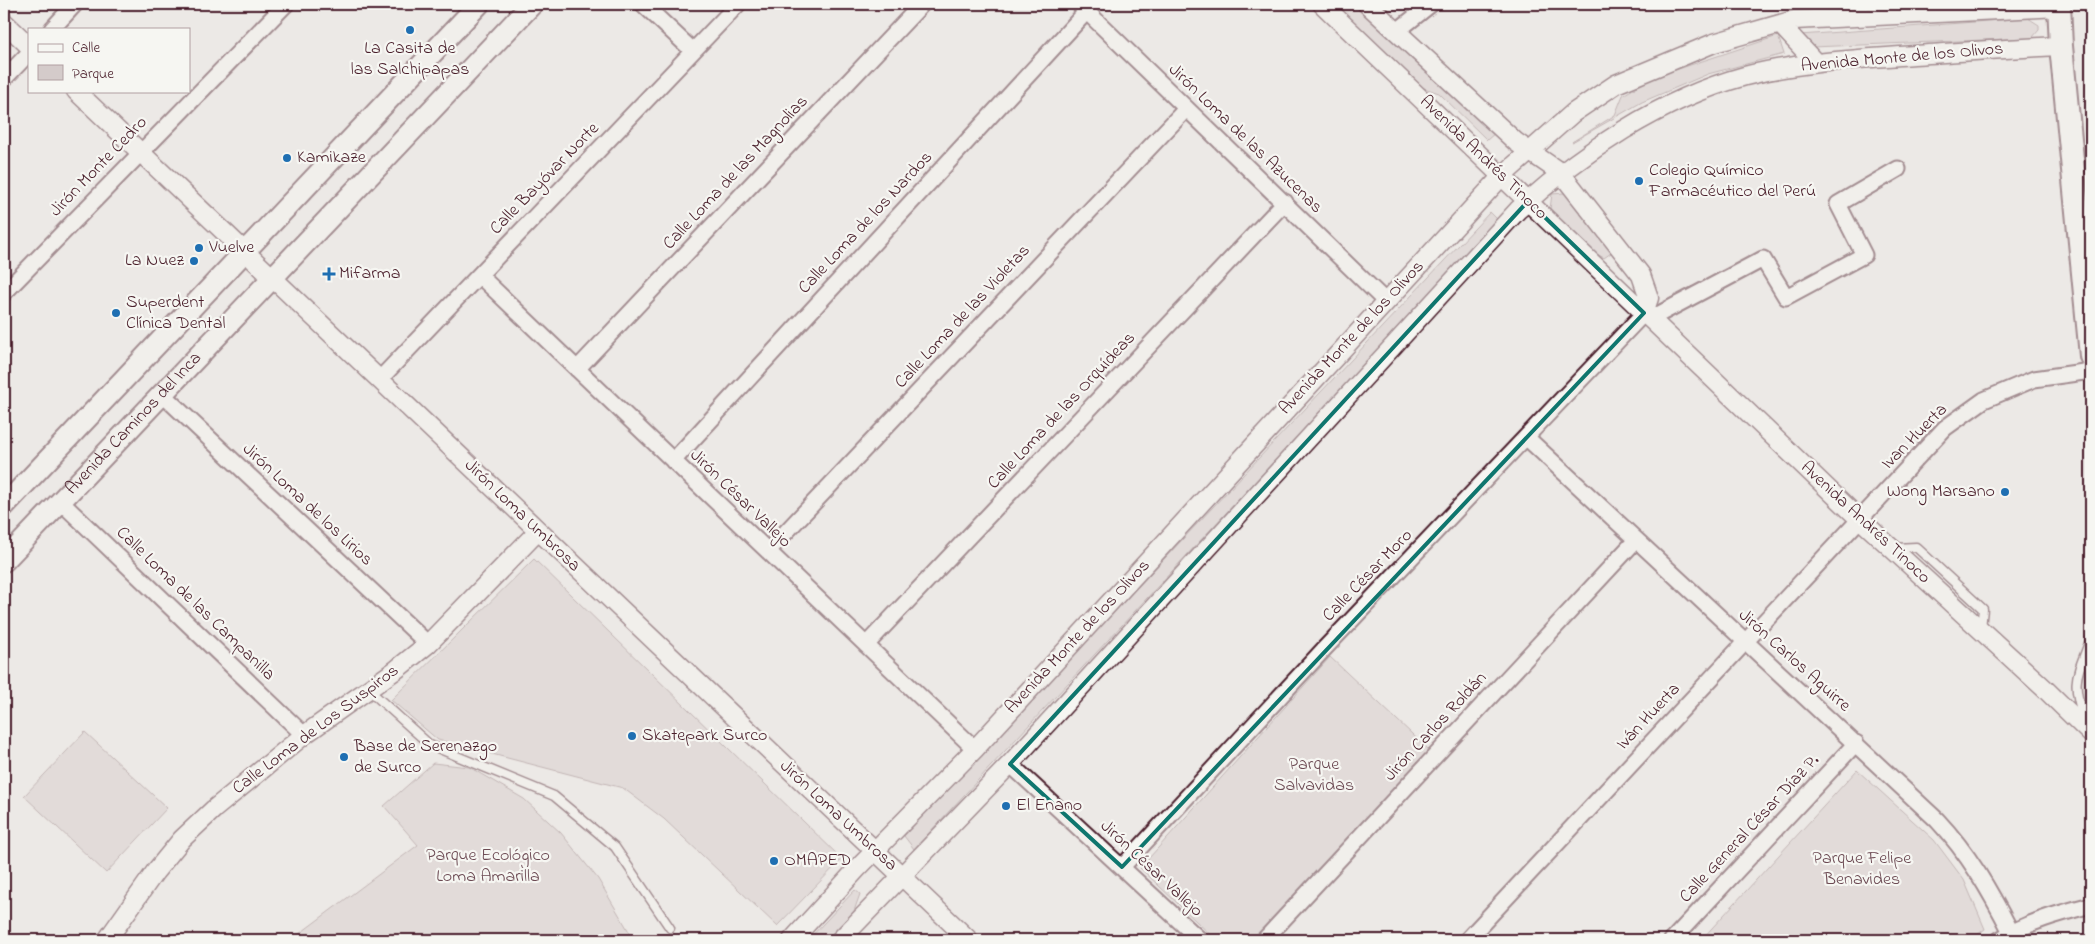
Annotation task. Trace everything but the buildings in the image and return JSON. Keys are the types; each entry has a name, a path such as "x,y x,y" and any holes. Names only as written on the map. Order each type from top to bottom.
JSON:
{"main road":[{"path":"4,506 479,4"},
{"name":"Avenida Caminos del Inca","path":"4,560 532,4"},
{"path":"2059,5 2061,46 2091,356"}],"street":[{"path":"53,28 75,4"},
{"name":"Jirón Monte Cedro","path":"4,293 286,4"},
{"path":"643,4 693,51"},
{"name":"Calle Bayóvar Norte","path":"379,380 738,4"},
{"name":"Calle Loma de las Magnolias","path":"577,368 922,4"},
{"name":"Avenida Andrés Tinoco","path":"1322,4 1860,520 2044,688 2090,735"},
{"name":"Avenida Andrés Tinoco","path":"1366,4 1528,151 1561,173 1641,275 1649,298 1647,316"},
{"path":"1396,32 1431,4"},
{"name":"Avenida Monte de los Olivos","path":"792,940 975,749 1501,176 1528,151 1556,130 1573,113 1616,84 1714,43 1794,20 1861,10 2059,5"},
{"name":"Jirón Loma de las Azucenas","path":"1083,8 1386,302"},
{"name":"Calle Loma de los Nardos","path":"673,461 1083,8"},
{"path":"4,22 28,45"},
{"path":"1780,24 1815,62"},
{"name":"Avenida Monte de los Olivos","path":"840,940 1010,764 1528,201 1561,173 1640,121 1696,94 1744,76 1815,62 2061,46"},
{"path":"4,79 28,54"},
{"name":"Jirón Loma Umbrosa","path":"77,92 969,940"},
{"name":"Calle Loma de las Violetas","path":"768,552 1186,109"},
{"name":"Calle César Moro","path":"1122,867 1324,649 1526,437 1647,316 1763,260 1786,297 1864,255 1838,204 1898,169"},
{"name":"Calle Loma de las Orquídeas","path":"866,645 1284,202"},
{"name":"Jirón César Vallejo","path":"480,276 975,749"},
{"name":"Ivan Huerta","path":"1860,520 1945,428 1984,400 2034,379 2091,371"},
{"name":"Jirón Loma de los Lirios","path":"162,394 428,644"},
{"name":"Jirón Carlos Aguirre","path":"1526,437 1856,743 1960,844 1983,878 2005,936"},
{"name":"Calle Loma de las Campanilla","path":"60,501 304,735"},
{"name":"Iván Huerta","path":"1467,940 1744,641 1860,520"},
{"name":"Calle Loma de Los Suspiros","path":"107,940 155,872 182,839 214,809 304,735 368,690 428,644 538,531"},
{"name":"Jirón Carlos Roldán","path":"1264,940 1636,540"},
{"name":"Calle General César Díaz P.","path":"1672,940 1856,743"},
{"name":"Jirón César Vallejo","path":"1010,764 1200,940"},
{"path":"2005,936 2060,913 2091,904"}],"lane":[{"path":"2090,735 2076,696 2075,683 2091,638"},
{"path":"368,690 430,745 554,796 615,847 670,928"}],"highlighted area":[{"path":"1528,201 1644,313 1122,867 1010,764"}],"green space":[{"path":"1333,4 1360,4 1495,133 1487,140 1439,93 1418,86"},
{"path":"2028,18 2039,25 2039,30 2032,38 1812,47 1800,35"},
{"path":"1778,36 1784,54 1708,74 1642,102 1572,142 1615,115 1623,95 1654,77"},
{"path":"2091,150 2091,220 2084,151"},
{"path":"1564,193 1571,197 1608,243 1611,253 1604,258 1595,253 1550,209 1552,194"},
{"path":"1490,212 1498,220 914,849 904,836"},
{"path":"534,559 842,859 777,926 664,819 623,788 438,740 391,700"},
{"path":"2091,650 2091,722 2083,702 2081,686"},
{"name":"Parque Salvavidas","path":"1330,657 1429,750 1254,940 1216,940 1140,868"},
{"path":"85,732 167,808 106,873 24,796"},
{"name":"Parque Ecológico Loma Amarilla","path":"433,763 469,767 524,799 561,833 598,879 634,940 291,940 418,845 384,806"},
{"name":"Parque Felipe Benavides","path":"1857,770 1934,840 1964,880 1985,929 1970,940 1701,940"},
{"path":"855,890 860,894 854,911 826,940 808,940"}],"place":[{"name":"La Casita de las Salchipapas","path":"410,30"},
{"name":"Kamikaze","path":"287,158"},
{"name":"Colegio Químico Farmacéutico del Perú","path":"1639,181"},
{"name":"Vuelve","path":"199,248"},
{"name":"La Nuez","path":"194,261"},
{"name":"Mifarma","path":"329,274"},
{"name":"Superdent Clínica Dental","path":"116,313"},
{"name":"Wong Marsano","path":"2005,492"},
{"name":"Skatepark Surco","path":"632,736"},
{"name":"Base de Serenazgo de Surco","path":"344,757"},
{"name":"El Enano","path":"1006,806"},
{"name":"OMAPED","path":"774,861"}]}
